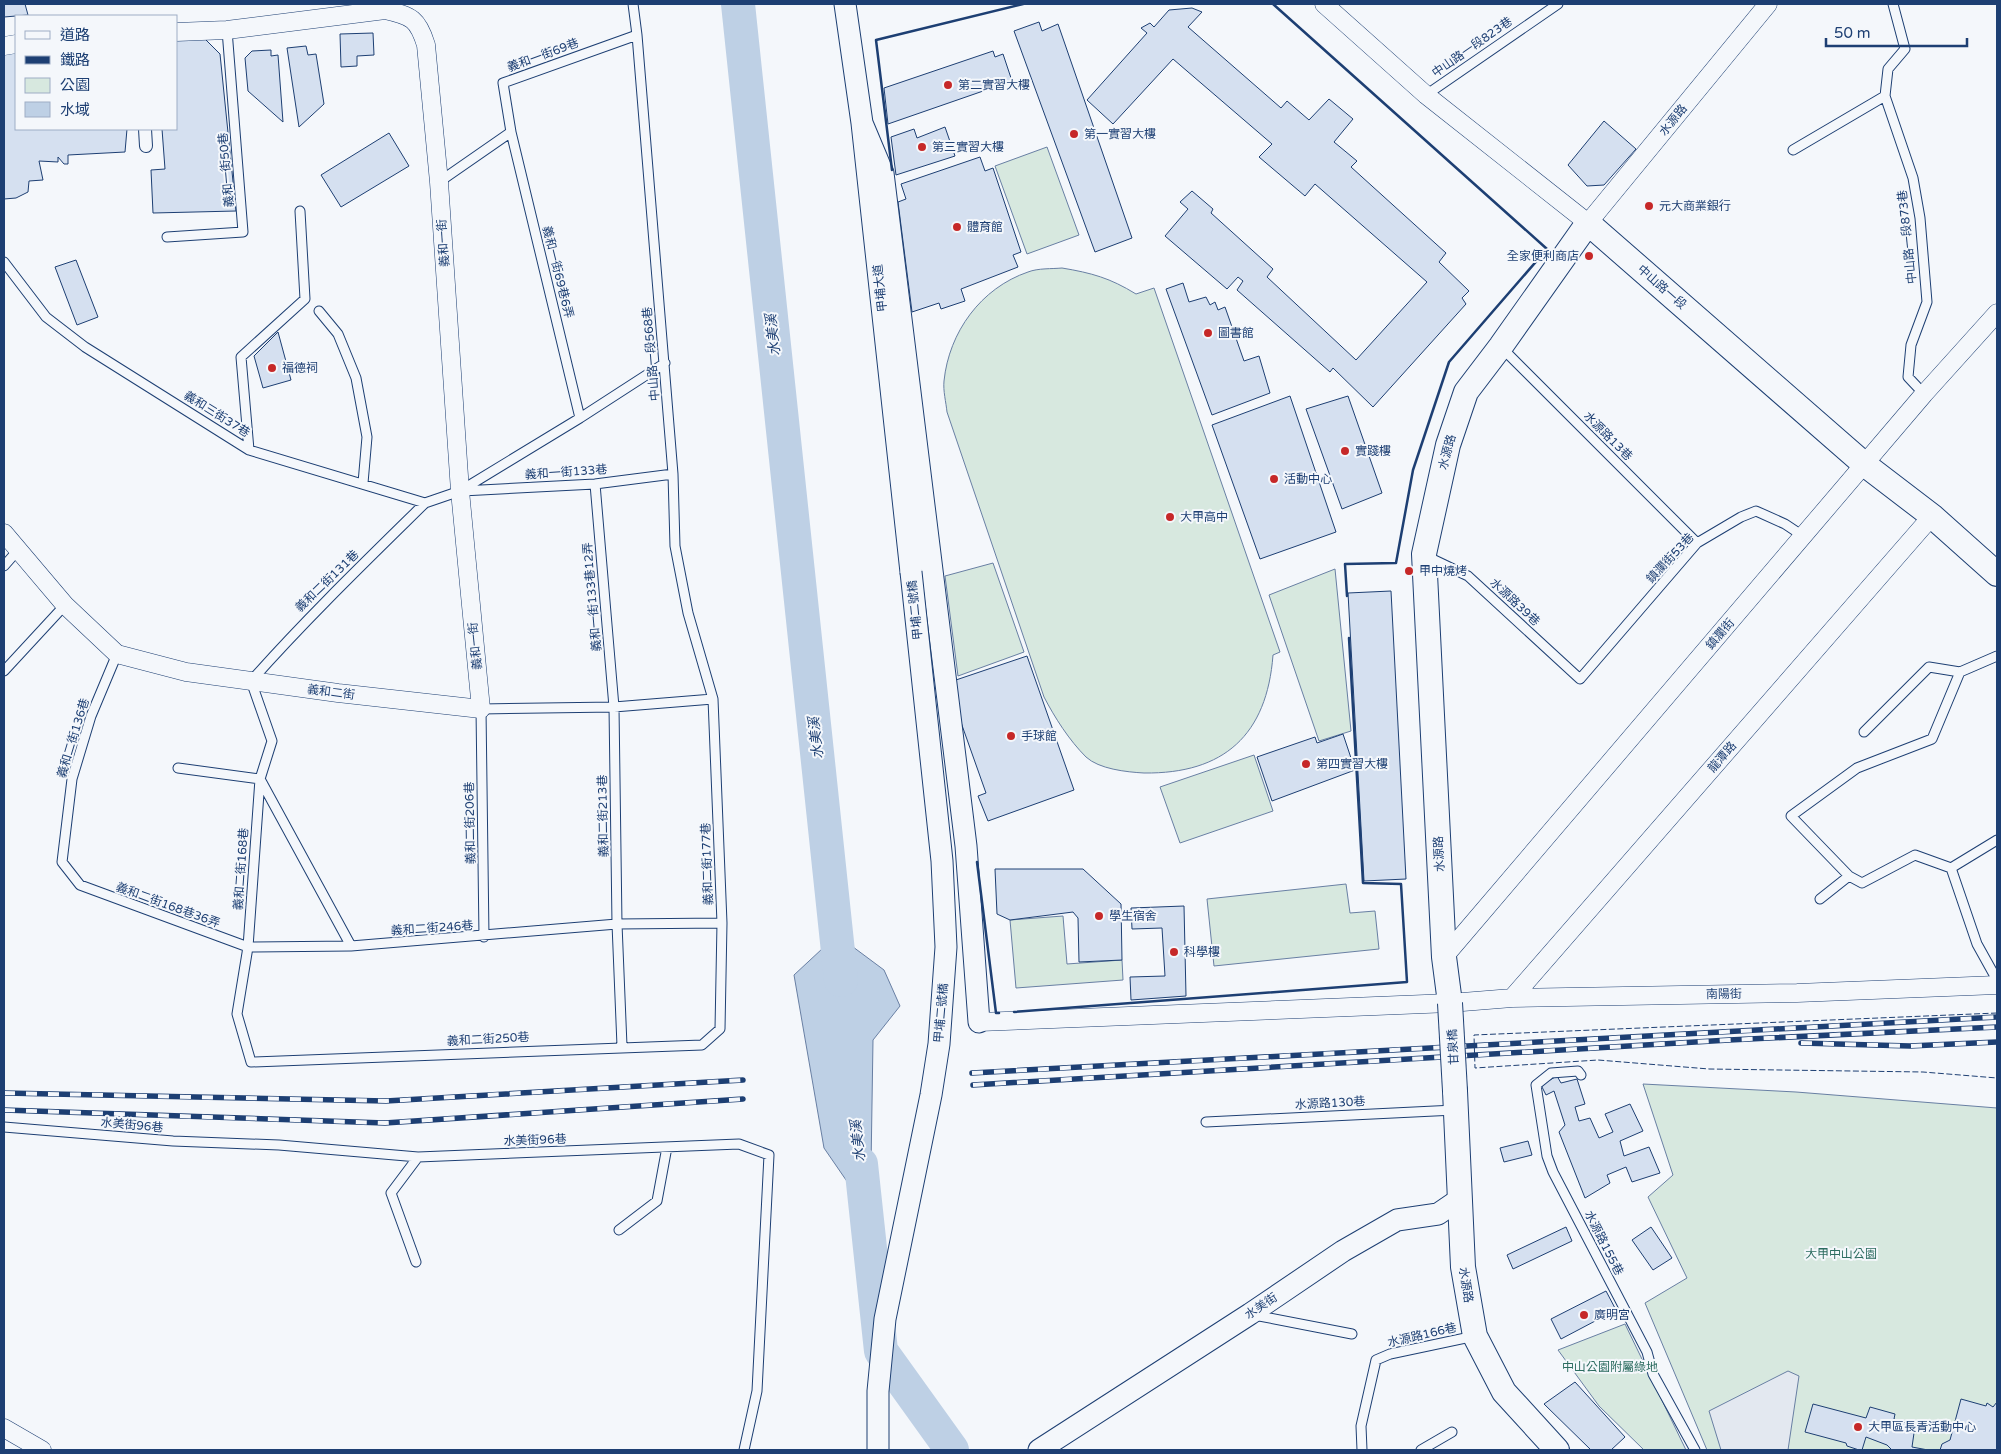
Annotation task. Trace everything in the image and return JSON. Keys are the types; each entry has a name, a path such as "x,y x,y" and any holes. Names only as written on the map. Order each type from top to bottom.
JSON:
{"main road":[{"name":"水源路","path":"1450,1003 1444,957 1424,554 1448,444 1466,392 1588,223"},
{"name":"中山路一段","path":"1588,223 1864,464 1932,516 1997,574"},
{"name":"甘泉橋","path":"1450,1003 1456,1100"},
{"name":"水源路","path":"1456,1100 1463,1267 1475,1336 1504,1392 1557,1450"}],"street":[{"name":"甲埔大道","path":"846,4 862,123 911,572"},
{"name":"中山路一段","path":"1324,4 1426,95 1588,223"},
{"name":"水源路","path":"1588,223 1768,4"},
{"name":"義和一街","path":"178,32 227,30 386,10 408,15 420,27 426,46 439,182 460,491 481,709"},
{"path":"862,123 883,174 966,846 979,1022"},
{"path":"145,130 146,146"},
{"name":"鎮瀾街","path":"1444,957 1924,394 1997,313"},
{"name":"龍潭路","path":"1512,998 1932,516"},
{"name":"義和二街","path":"4,534 65,606 117,654 186,672 481,709"},
{"name":"甲埔二號橋","path":"878,1450 878,1391 883,1336 892,1281 931,1095 939,1044 946,947 942,861 911,572"},
{"name":"南陽街","path":"979,1022 1450,1003 1512,998 1796,993 1997,984"},
{"name":"水美街","path":"1039,1450 1250,1314 1343,1251 1397,1220 1438,1214 1460,1199"},
{"path":"4,1428 42,1450"}],"lane":[{"name":"中山路一段568巷","path":"632,4 637,35 665,363 673,474 675,546 688,613 713,699"},
{"name":"中山路一段823巷","path":"1426,95 1558,4"},
{"name":"中山路一段873巷","path":"1893,4 1905,49 1888,69 1885,96 1913,178 1920,218 1927,302 1911,346 1908,376 1924,394"},
{"name":"義和一街50巷","path":"167,237 244,232 227,30"},
{"name":"義和一街69巷","path":"511,132 503,83 637,35"},
{"path":"1793,150 1885,96"},
{"path":"439,182 511,132"},
{"name":"義和一街69巷6弄","path":"511,132 580,418"},
{"path":"250,450 241,356 305,299 300,211"},
{"name":"義和三街37巷","path":"4,262 46,317 85,347 250,450 425,503"},
{"path":"319,311 338,334 356,378 367,437 363,483"},
{"name":"水源路13巷","path":"1501,346 1698,543"},
{"path":"425,503 460,491 580,418 665,363"},
{"name":"義和一街133巷","path":"460,491 595,484 673,474"},
{"name":"義和一街133巷12弄","path":"595,484 614,707"},
{"name":"義和二街131巷","path":"251,681 303,622 345,584 425,503"},
{"name":"鎮瀾街53巷","path":"1580,679 1698,543 1740,517 1756,511 1785,524 1804,536"},
{"path":"4,566 18,550"},
{"name":"水源路39巷","path":"1424,554 1468,576 1580,679"},
{"path":"4,671 65,606"},
{"name":"義和二街136巷","path":"80,885 62,862 72,779 91,716 117,654"},
{"path":"1864,732 1929,667 1960,672 1997,656"},
{"path":"1951,868 1915,855 1862,882 1849,876 1791,816 1857,768 1932,739 1960,672"},
{"name":"義和二街168巷","path":"251,681 272,741 260,779 248,947 237,1014 251,1062"},
{"name":"義和二街","path":"481,709 614,707 713,699"},
{"name":"義和二街177巷","path":"713,699 722,923 720,1029"},
{"name":"義和二街213巷","path":"614,707 617,924 622,1046"},
{"name":"義和二街206巷","path":"481,709 484,936"},
{"path":"178,768 260,779 352,946"},
{"path":"1951,868 1997,840"},
{"path":"1951,868 1977,944 1997,980"},
{"path":"1820,899 1849,876"},
{"name":"義和二街168巷36弄","path":"80,885 248,947"},
{"path":"617,924 722,923"},
{"name":"義和二街246巷","path":"248,947 352,946 617,924"},
{"name":"義和二街250巷","path":"251,1062 702,1044 720,1029"},
{"name":"水源路155巷","path":"1581,1074 1578,1071 1551,1073 1536,1085 1547,1156 1557,1181 1646,1352 1653,1374 1695,1450"},
{"name":"水源路130巷","path":"1206,1122 1456,1100"},
{"name":"水美街96巷","path":"4,1127 173,1141 279,1145 418,1157 739,1144 769,1155 757,1392 744,1450"},
{"path":"619,1230 657,1202 667,1147"},
{"path":"416,1262 391,1193 418,1157"},
{"path":"1250,1314 1352,1334"},
{"name":"水源路166巷","path":"1362,1450 1361,1426 1376,1360 1390,1354 1475,1336"},
{"path":"1421,1450 1452,1432"}],"green space":[{"path":"1047,147 1079,235 1027,254 995,166"},
{"path":"1062,268 1100,277 1136,294 1154,288 1280,652 1273,655 1269,683 1262,707 1251,728 1236,744 1218,757 1197,766 1172,771 1144,773 1121,771 1105,767 1086,757 1063,728 1044,697 947,412 944,385 947,363 960,329 970,314 996,289 1011,279 1041,269"},
{"path":"993,563 1024,652 958,676 945,576"},
{"path":"1335,569 1351,731 1319,741 1269,595"},
{"path":"1254,755 1273,811 1180,843 1160,787"},
{"path":"1346,884 1350,913 1375,911 1379,949 1214,966 1207,899"},
{"path":"1063,916 1067,964 1122,960 1123,980 1016,988 1010,920"},
{"name":"大甲中山公園","path":"1643,1084 1796,1092 1997,1108 1997,1450 1707,1450 1645,1303 1687,1278 1648,1197 1673,1175"},
{"name":"中山公園附屬綠地","path":"1625,1324 1686,1450 1644,1450 1599,1406 1558,1350"}],"shaded area":[{"path":"1788,1371 1799,1376 1788,1450 1721,1450 1709,1411"}],"water":[{"path":"837,935 884,970 900,1006 873,1040 871,1167 866,1209 824,1148 794,975"}],"building":[{"path":"4,4 25,4 28,15 4,17"},
{"path":"1192,8 1202,12 1188,27 1281,108 1287,101 1309,120 1329,99 1353,119 1334,142 1357,161 1351,167 1446,253 1439,262 1469,291 1462,298 1466,304 1373,407 1333,368 1330,372 1237,290 1243,281 1238,277 1227,289 1165,236 1188,209 1180,202 1192,191 1213,209 1211,213 1273,269 1267,277 1356,360 1427,282 1315,184 1305,196 1259,157 1272,144 1173,59 1113,124 1087,100 1147,33 1141,28 1150,23 1154,27 1169,10"},
{"name":"第一實習大樓","path":"1039,22 1042,31 1058,24 1132,238 1095,252 1014,31"},
{"path":"373,33 374,55 357,56 357,66 341,67 340,34"},
{"path":"204,38 220,54 236,211 153,213 151,170 165,169 162,130 178,130 178,40"},
{"path":"306,46 308,55 316,54 324,104 299,127 287,48"},
{"path":"4,49 15,49 15,130 127,130 125,152 68,155 68,164 64,164 58,157 58,162 39,161 43,180 29,181 28,192 16,198 4,199"},
{"path":"271,50 271,56 278,55 283,122 248,91 245,58 252,51"},
{"name":"第二實習大樓","path":"993,51 995,57 1003,54 1012,81 888,124 884,88"},
{"path":"1604,121 1636,149 1604,185 1587,186 1568,165"},
{"name":"第三實習大樓","path":"945,127 955,156 896,175 891,137 914,129 917,138"},
{"path":"389,133 409,166 341,207 321,175"},
{"name":"體育館","path":"980,157 985,171 993,168 1021,252 1013,255 1018,267 961,289 965,301 941,309 939,303 912,312 898,202 906,199 901,184"},
{"path":"76,260 98,317 77,325 55,267"},
{"name":"圖書館","path":"1183,283 1189,302 1206,297 1210,305 1215,302 1218,310 1225,307 1244,361 1259,356 1270,393 1212,415 1166,289"},
{"name":"福德祠","path":"278,332 291,380 263,388 254,356"},
{"name":"活動中心","path":"1290,396 1336,532 1260,559 1212,425"},
{"name":"實踐樓","path":"1348,396 1382,493 1342,509 1306,409"},
{"path":"1391,591 1406,879 1364,881 1348,593"},
{"name":"手球館","path":"1027,656 1074,790 988,821 978,796 986,793 947,683"},
{"name":"第四實習大樓","path":"1343,734 1355,770 1272,801 1257,757 1315,737 1317,743"},
{"name":"學生宿舍","path":"995,869 1083,869 1121,904 1122,960 1079,962 1078,918 1073,912 1010,920 997,914"},
{"name":"科學樓","path":"1184,906 1186,996 1131,1000 1130,977 1165,976 1162,928 1132,929 1131,908"},
{"path":"1557,1076 1561,1083 1577,1079 1585,1104 1575,1107 1579,1121 1590,1118 1599,1138 1613,1132 1605,1114 1630,1104 1643,1131 1620,1141 1624,1156 1649,1147 1660,1173 1632,1182 1626,1167 1607,1175 1610,1183 1585,1198 1559,1132 1565,1125 1554,1091 1546,1095 1541,1085"},
{"path":"1528,1141 1532,1155 1504,1162 1500,1148"},
{"path":"1566,1227 1572,1241 1513,1269 1507,1255"},
{"path":"1651,1227 1672,1258 1653,1270 1632,1240"},
{"name":"廣明宮","path":"1606,1291 1616,1310 1561,1339 1551,1319"},
{"path":"1575,1382 1625,1437 1611,1450 1591,1450 1544,1404"},
{"path":"1961,1399 1986,1406 1987,1403 1993,1407 1997,1402 1997,1450 1940,1450 1942,1444 1950,1440"},
{"name":"大甲區長青活動中心","path":"1813,1404 1866,1418 1870,1407 1895,1414 1894,1419 1906,1423 1914,1433 1912,1447 1928,1450 1892,1450 1887,1445 1866,1437 1862,1450 1859,1450 1847,1446 1846,1443 1805,1432"}],"waterway":[{"name":"水美溪","path":"738,4 841,980"},
{"name":"水美溪","path":"861,1164 881,1351 952,1450"}],"railway":[{"path":"972,1073 1997,1017"},
{"path":"973,1085 1729,1040 1997,1027"},
{"path":"1801,1043 1910,1046 1997,1042"},
{"path":"4,1093 386,1101 743,1080"},
{"path":"4,1110 385,1123 743,1099"}],"fence":[{"path":"1997,1013 1474,1035 1475,1068 1598,1060 1709,1069 1923,1072 1997,1078"}],"wall":[{"path":"892,170 876,40 1023,4"},
{"path":"1273,4 1547,249 1449,362 1413,470 1396,563 1345,564 1347,596"},
{"path":"1014,1012 1407,982 1401,884 1363,883 1349,638"},
{"path":"977,862 996,1013 999,1013"}],"place":[{"name":"第二實習大樓","path":"948,85"},
{"name":"第一實習大樓","path":"1074,134"},
{"name":"第三實習大樓","path":"922,147"},
{"name":"元大商業銀行","path":"1649,206"},
{"name":"體育館","path":"957,227"},
{"name":"全家便利商店","path":"1589,256"},
{"name":"圖書館","path":"1208,333"},
{"name":"福德祠","path":"272,368"},
{"name":"實踐樓","path":"1345,451"},
{"name":"活動中心","path":"1274,479"},
{"name":"大甲高中","path":"1170,517"},
{"name":"甲中燒烤","path":"1409,571"},
{"name":"手球館","path":"1011,736"},
{"name":"第四實習大樓","path":"1306,764"},
{"name":"學生宿舍","path":"1099,916"},
{"name":"科學樓","path":"1174,952"},
{"name":"廣明宮","path":"1584,1315"},
{"name":"大甲區長青活動中心","path":"1858,1427"}]}
